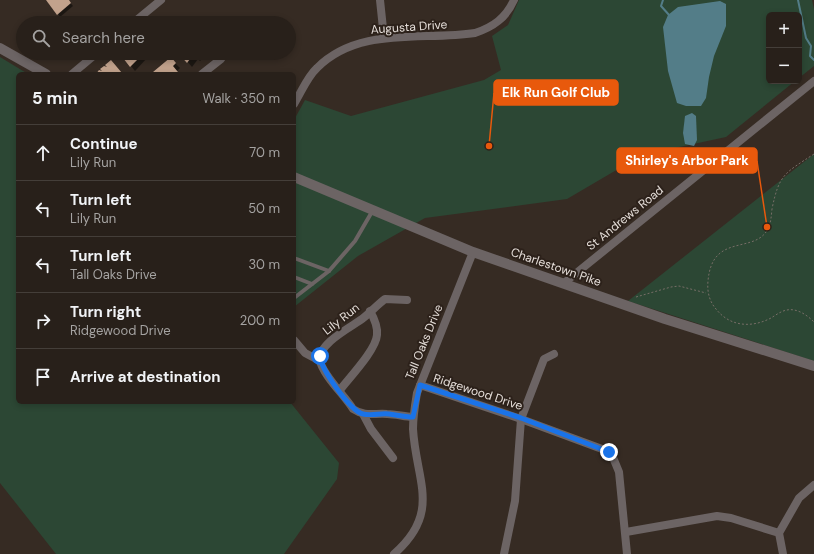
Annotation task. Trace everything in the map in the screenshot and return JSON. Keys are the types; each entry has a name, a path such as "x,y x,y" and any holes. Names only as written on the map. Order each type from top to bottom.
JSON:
{"street":[{"path":"142,16 161,0"},
{"path":"380,0 384,38"},
{"name":"Augusta Drive","path":"296,101 315,69 325,60 347,47 360,42 384,38 475,33 486,29 502,19 514,0"},
{"path":"0,48 16,57"},
{"path":"21,60 42,72"},
{"path":"74,72 89,60"},
{"path":"205,72 221,60"},
{"name":"St Andrews Road","path":"564,283 814,81"},
{"name":"Charlestown Pike","path":"296,178 473,252 686,326 814,366"},
{"name":"Tall Oaks Drive","path":"394,554 406,544 413,533 422,508 423,490 413,430 413,417 420,385 473,252"},
{"name":"Lily Run","path":"320,361 320,356 324,348 347,328 363,319 370,311 385,299 407,300"},
{"path":"340,390 374,345 377,336 376,321 370,311"},
{"path":"296,342 305,353 320,361 353,409 363,414 388,414 413,417"},
{"path":"504,554 515,501 521,418 544,359 554,354"},
{"name":"Ridgewood Drive","path":"420,385 521,418 602,448 612,455 619,472 627,554"},
{"path":"363,414 371,429 393,458"},
{"path":"783,554 779,533 799,498 814,485"},
{"path":"626,532 717,516 731,518 779,533"}],"lane":[{"path":"296,296 329,271 355,240 373,209"},
{"path":"296,259 329,271"},
{"path":"296,278 312,284"}],"path":[{"path":"814,154 781,178 774,199 771,223 763,236 753,241 727,248 719,254 708,274 708,293 714,308 720,314 740,324 754,325 787,310 803,313 814,322"},
{"path":"636,297 671,286 679,286 708,293"}],"green space":[{"path":"519,0 812,0 814,9 814,66 802,76 802,12 766,12 766,84 791,84 726,137 642,155 567,199 425,218 358,256 296,305 296,116 305,100 351,116 484,80 501,70 492,36 508,25"},
{"path":"0,57 25,72 16,72 16,404 292,404 339,463 337,479 284,554 56,554 0,483"},
{"path":"814,154 814,361 628,301"}],"water":[{"path":"720,1 726,4 726,26 714,56 706,98 701,106 686,106 677,103 668,71 663,27 668,15 678,7"},
{"path":"692,113 696,116 697,140 694,146 685,144 683,133 685,116"}],"building":[{"path":"46,0 69,0 71,3 57,15"},
{"path":"111,60 121,72 98,72 99,70 102,71 100,69 104,66 107,67 105,65"},
{"path":"125,60 137,60 130,67"},
{"path":"167,60 174,60 176,63 173,66 178,72 153,72"}],"waterway":[{"path":"663,0 661,6 670,16"},
{"path":"798,0 806,38 811,46 810,56 814,60"}],"place":[{"name":"Elk Run Golf Club","path":"489,146"},
{"name":"Shirley's Arbor Park","path":"767,227"}],"route":[{"path":"320,356 320,361 323,367 353,409 363,414 388,414 413,417 417,393 420,385 521,418 602,448 609,452"}]}
